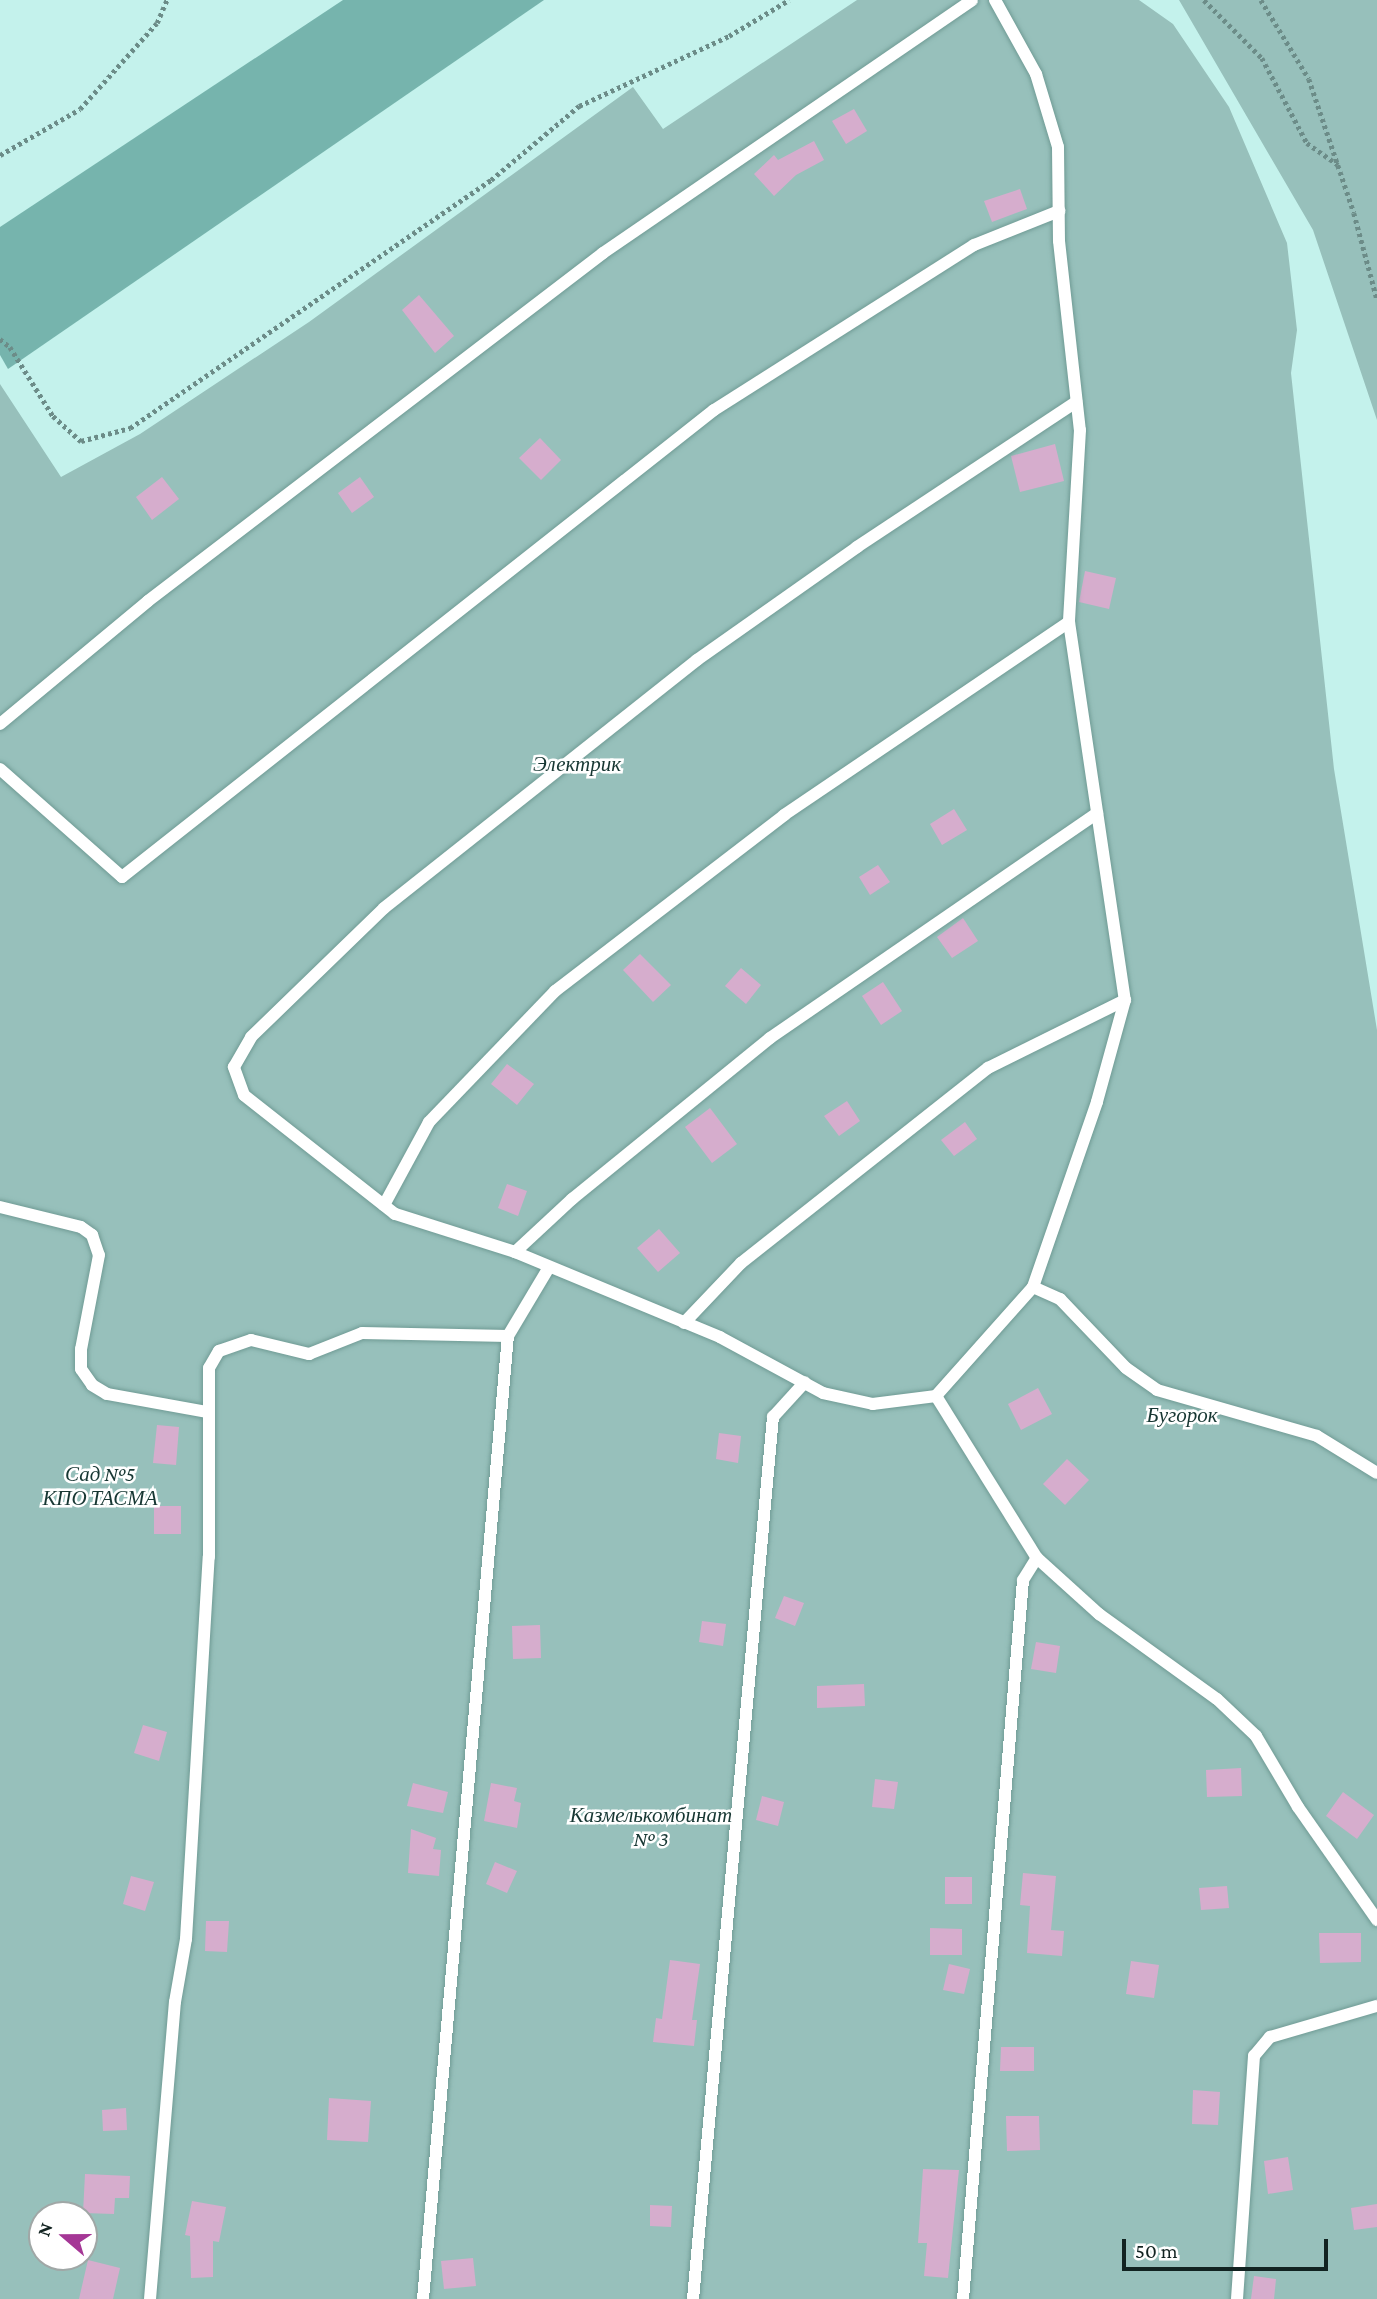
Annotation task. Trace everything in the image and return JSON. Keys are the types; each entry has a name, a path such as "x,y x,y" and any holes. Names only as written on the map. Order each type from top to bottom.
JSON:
{"lane":[{"path":"0,724 148,601 603,253 972,0"},
{"path":"995,0 1036,74 1058,147 1059,211 1080,430 1069,622 1125,1000 1097,1102 1033,1287 936,1396 873,1404 823,1392 684,1323 548,1269 515,1252 395,1214 244,1095 234,1067 251,1037 384,908 697,660 857,547 1076,402"},
{"path":"0,769 122,877 714,410 974,245 1059,211"},
{"path":"384,1205 429,1122 555,991 785,815 1069,622"},
{"path":"515,1252 572,1199 770,1038 1097,813"},
{"path":"684,1323 741,1263 988,1068 1125,1000"},
{"path":"0,1207 81,1227 92,1235 99,1255 81,1349 81,1369 92,1385 107,1394 207,1412"},
{"path":"423,2299 508,1336 548,1269"},
{"path":"1033,1287 1060,1299 1126,1368 1157,1390 1317,1436 1377,1473"},
{"path":"150,2299 175,2002 186,1939 209,1557 209,1368 219,1351 237,1342 251,1340 309,1354 362,1333 508,1336"},
{"path":"693,2299 773,1417 805,1382"},
{"path":"936,1396 1037,1558 1099,1614 1217,1699 1256,1736 1298,1807 1377,1920"},
{"path":"963,2299 1023,1580 1037,1558"},
{"path":"1237,2299 1254,2056 1270,2037 1377,2006"}],"path":[{"path":"0,155 79,109 157,23 167,0"},
{"path":"0,339 16,356 53,416 81,441 130,428 491,180 579,106 729,36 789,0"},
{"path":"1204,0 1262,58 1307,143 1338,165"},
{"path":"1261,0 1309,79 1338,165 1377,299"}],"green space":[{"path":"857,0 1139,0 1173,24 1229,107 1287,243 1297,330 1291,373 1334,769 1377,1030 1377,2299 0,2299 0,384 61,477 140,434 309,322 633,87 663,129"},
{"path":"1179,0 1377,0 1377,420 1313,230"}],"shaded area":[{"path":"343,0 544,0 8,369 0,355 0,227"}],"building":[{"path":"854,109 867,131 846,144 832,121"},
{"path":"814,141 824,160 796,175 774,196 754,174 774,155 778,160"},
{"path":"1020,189 1027,209 992,222 984,201"},
{"path":"419,295 454,336 435,353 402,310"},
{"path":"540,438 561,460 541,480 519,458"},
{"path":"1055,444 1064,481 1020,492 1011,456"},
{"path":"162,477 179,499 152,520 136,497"},
{"path":"360,477 374,497 352,513 338,493"},
{"path":"1085,571 1116,578 1109,609 1079,602"},
{"path":"954,809 967,830 942,845 930,824"},
{"path":"878,865 890,882 870,895 859,877"},
{"path":"963,918 978,941 952,958 937,937"},
{"path":"640,954 671,985 653,1002 623,970"},
{"path":"741,968 761,985 746,1004 725,986"},
{"path":"883,982 902,1011 881,1025 862,996"},
{"path":"507,1064 534,1084 517,1105 491,1084"},
{"path":"847,1101 860,1121 839,1136 824,1116"},
{"path":"710,1108 737,1144 712,1163 685,1127"},
{"path":"965,1122 977,1139 954,1156 941,1140"},
{"path":"507,1184 527,1191 518,1216 498,1208"},
{"path":"659,1229 680,1253 658,1272 637,1248"},
{"path":"1038,1388 1052,1414 1021,1430 1008,1404"},
{"path":"157,1425 179,1427 176,1465 153,1463"},
{"path":"719,1433 741,1436 738,1463 716,1459"},
{"path":"1067,1459 1089,1480 1065,1505 1043,1484"},
{"path":"154,1506 181,1506 181,1534 154,1534"},
{"path":"784,1596 804,1603 795,1626 775,1618"},
{"path":"702,1621 726,1624 723,1646 699,1642"},
{"path":"540,1625 541,1658 513,1659 512,1626"},
{"path":"1036,1642 1060,1646 1056,1673 1031,1669"},
{"path":"864,1684 865,1706 817,1708 817,1686"},
{"path":"143,1725 167,1732 159,1761 134,1753"},
{"path":"1241,1768 1242,1796 1207,1797 1206,1770"},
{"path":"875,1779 898,1782 894,1809 872,1807"},
{"path":"413,1783 448,1792 443,1813 407,1806"},
{"path":"491,1783 517,1788 514,1801 521,1803 517,1828 484,1821"},
{"path":"1343,1792 1374,1815 1357,1839 1326,1816"},
{"path":"762,1796 784,1802 778,1826 756,1820"},
{"path":"411,1829 436,1838 433,1849 441,1850 439,1876 408,1873"},
{"path":"495,1862 517,1871 507,1893 486,1884"},
{"path":"1023,1873 1056,1876 1051,1930 1064,1931 1062,1956 1027,1953 1030,1906 1020,1905"},
{"path":"131,1876 154,1882 145,1911 123,1904"},
{"path":"945,1877 972,1877 972,1904 945,1904"},
{"path":"1227,1886 1229,1908 1201,1910 1199,1888"},
{"path":"206,1921 229,1921 227,1952 205,1951"},
{"path":"930,1928 962,1929 962,1955 930,1955"},
{"path":"1319,1933 1361,1933 1361,1962 1320,1963"},
{"path":"670,1960 700,1964 692,2020 697,2020 694,2046 653,2042 656,2018 662,2019"},
{"path":"1131,1961 1159,1965 1154,1998 1126,1994"},
{"path":"949,1964 970,1969 964,1994 943,1990"},
{"path":"1001,2047 1034,2047 1034,2071 1000,2071"},
{"path":"1193,2090 1220,2092 1218,2125 1192,2124"},
{"path":"329,2098 371,2101 368,2142 327,2140"},
{"path":"126,2108 127,2130 103,2131 102,2110"},
{"path":"1006,2116 1039,2116 1040,2150 1007,2151"},
{"path":"1288,2157 1293,2190 1268,2194 1264,2161"},
{"path":"923,2169 959,2170 948,2278 924,2276 927,2243 918,2243"},
{"path":"85,2174 130,2176 129,2198 115,2198 114,2214 98,2213 98,2201 84,2201"},
{"path":"192,2201 226,2207 219,2242 213,2241 213,2277 191,2278 190,2236 185,2235"},
{"path":"1377,2204 1377,2227 1354,2230 1351,2208"},
{"path":"650,2205 672,2206 671,2227 650,2226"},
{"path":"473,2258 476,2286 444,2289 441,2261"},
{"path":"98,2262 120,2268 113,2299 79,2299 85,2271 98,2271"},
{"path":"1254,2276 1276,2279 1274,2299 1251,2299"}],"park label":[{"name":"Электрик","path":"577,764"},
{"name":"Бугорок","path":"1182,1415"},
{"name":"Сад №5 КПО ТАСМА","path":"100,1486"},
{"name":"Казмелькомбинат № 3","path":"651,1827"}]}
